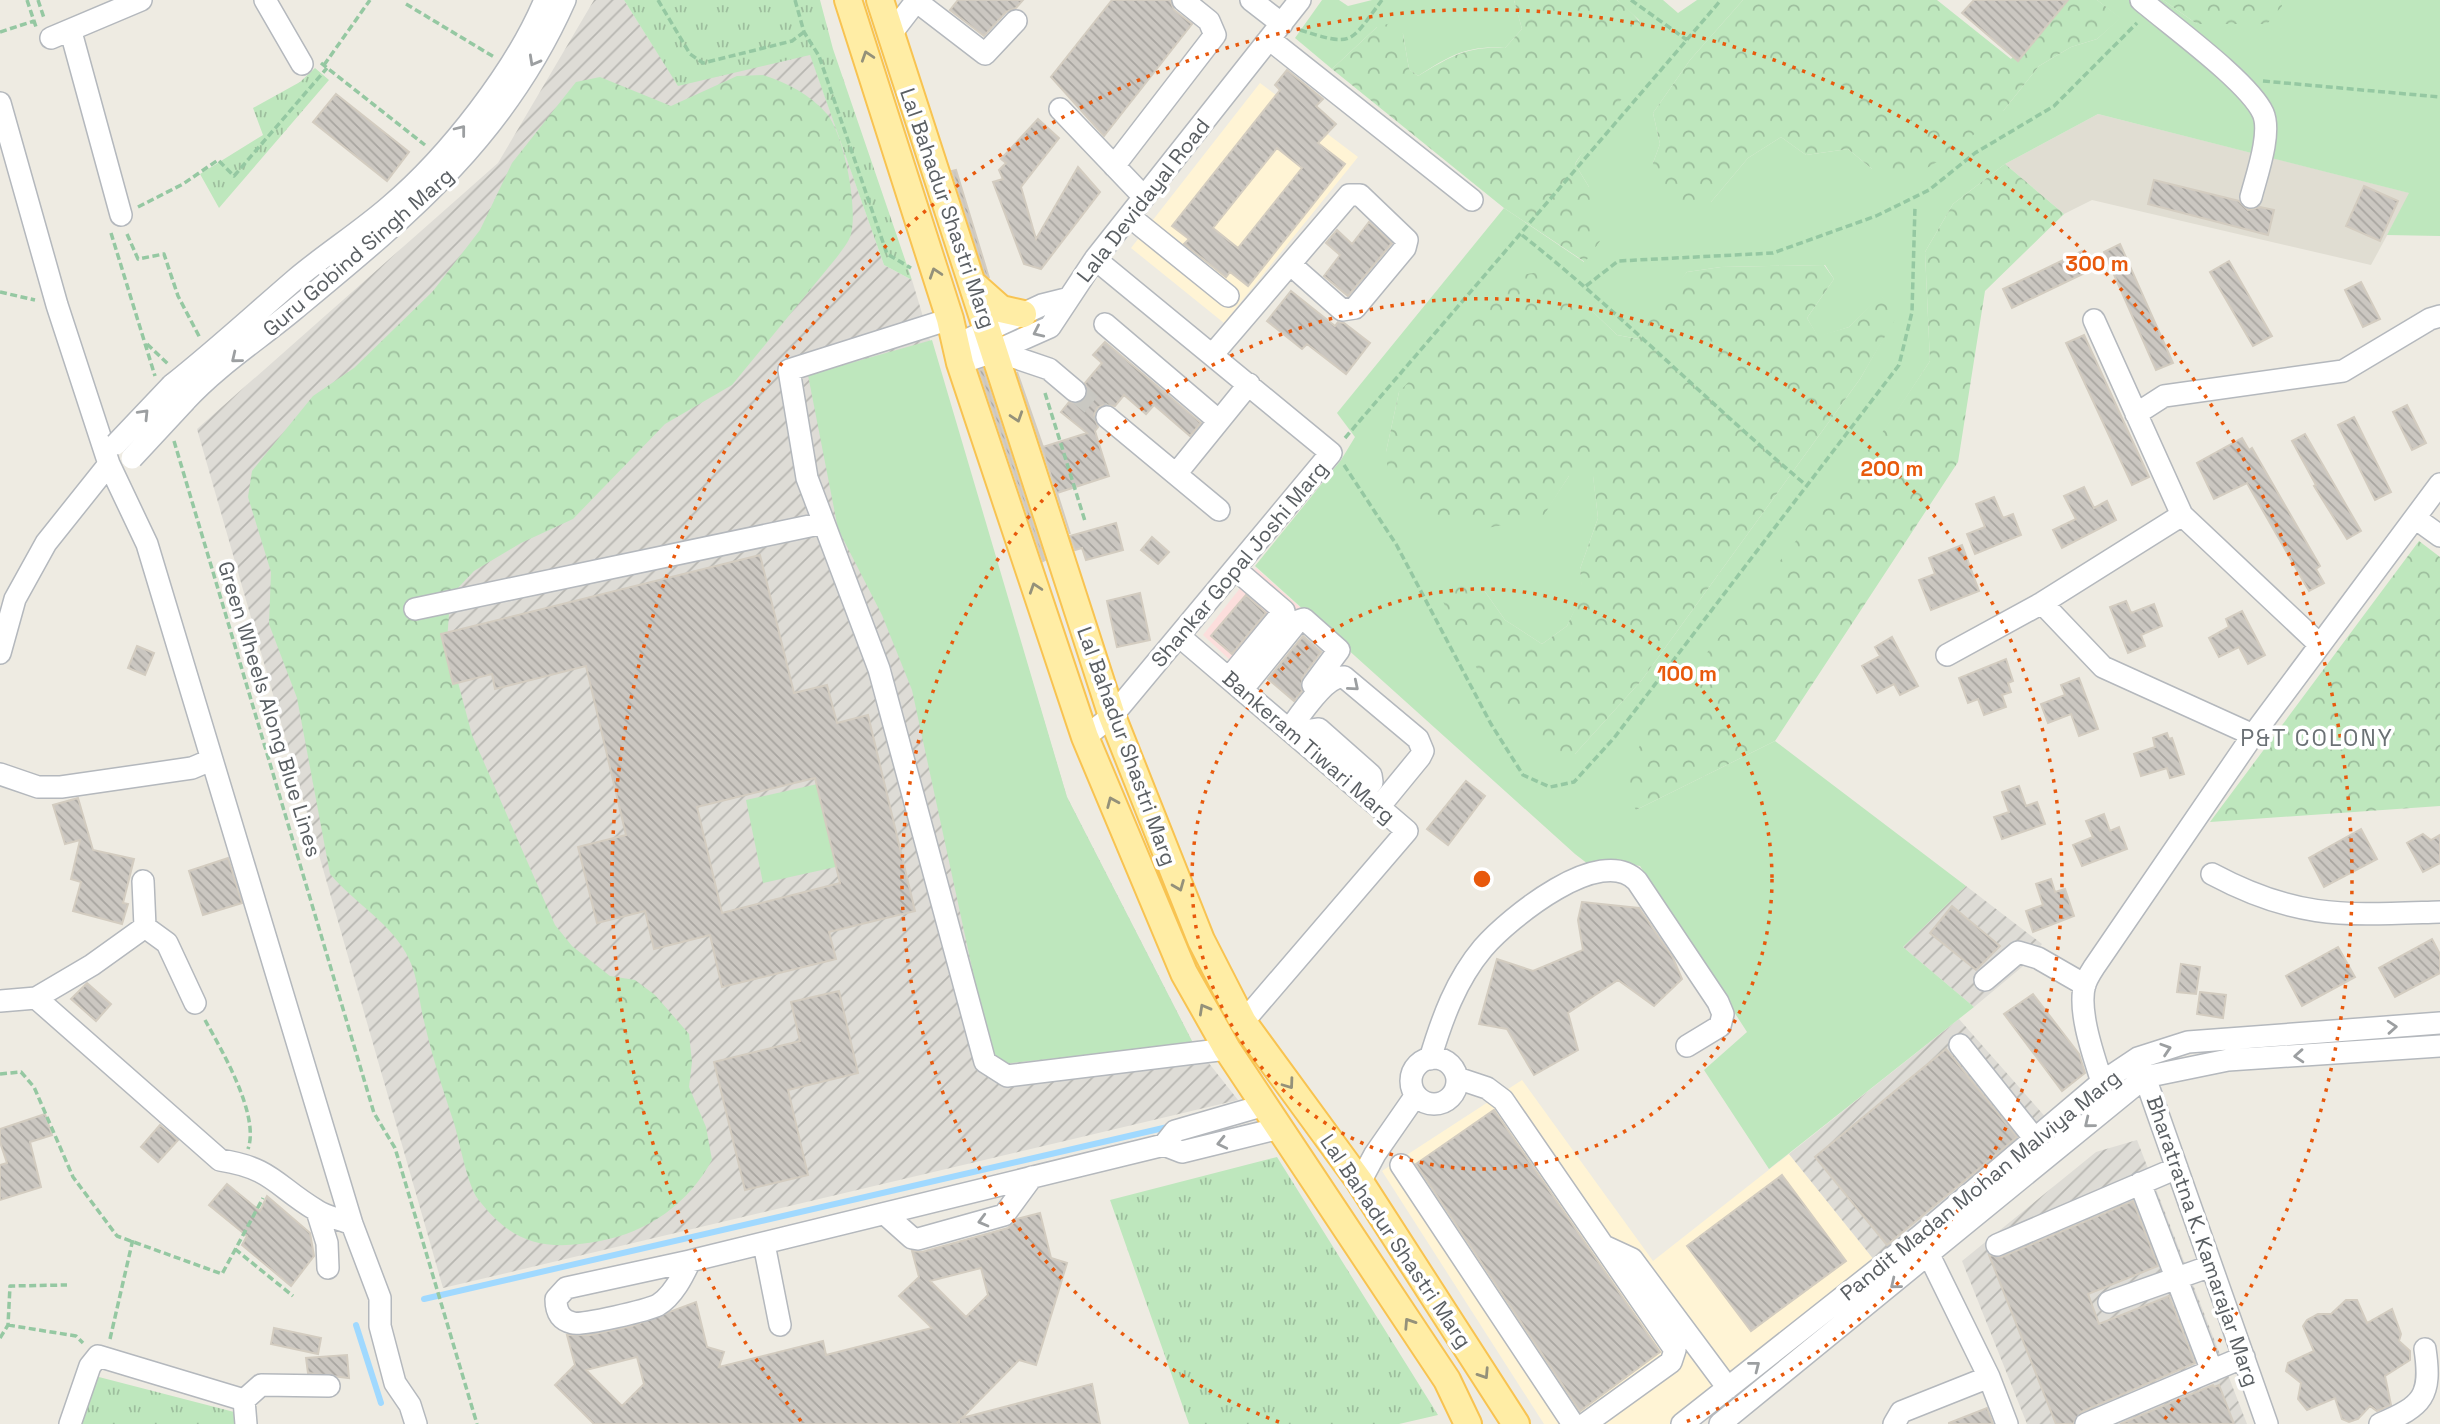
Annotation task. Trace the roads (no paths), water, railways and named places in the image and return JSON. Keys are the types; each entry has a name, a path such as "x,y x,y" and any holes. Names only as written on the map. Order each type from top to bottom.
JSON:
{"main road":[{"name":"Lal Bahadur Shastri Marg","path":"848,0 950,319 958,354 1085,737 1184,972 1227,1049 1447,1380 1468,1424"},
{"name":"Lal Bahadur Shastri Marg","path":"880,0 1112,716 1201,940 1243,1023 1360,1182 1516,1424"},
{"path":"973,283 1001,309 1023,314"}],"street":[{"path":"118,223 61,35 141,0"},
{"path":"265,0 302,64"},
{"name":"Guru Gobind Singh Marg","path":"0,653 15,599 47,543 112,454 210,356 300,276 391,205 440,156 525,43 545,0"},
{"name":"Guru Gobind Singh Marg","path":"112,454 132,458 177,388 397,224 457,167 531,67 565,0"},
{"path":"890,35 916,0 985,54 1016,21"},
{"path":"1114,166 1215,35 1209,21 1183,0"},
{"path":"1251,0 1275,32 1472,200"},
{"name":"Lala Devidayal Road","path":"958,354 992,340 1050,327 1095,258 1300,0"},
{"path":"2146,4 2233,78 2263,114 2264,146 2251,197"},
{"path":"0,103 57,305 147,544 352,1224 380,1298 380,1326 395,1383 413,1415"},
{"path":"1060,109 1144,197"},
{"path":"1213,354 1349,195 1355,193 1407,240 1397,258 1355,308 1348,311 1342,310 1290,264"},
{"path":"1129,216 1228,296"},
{"name":"Shankar Gopal Joshi Marg","path":"1085,737 1112,716 1192,634 1331,453 1095,258"},
{"path":"1066,299 1023,314 992,340 1049,369 1075,391"},
{"path":"2136,414 2164,396 2343,371 2430,319 2440,316"},
{"path":"950,319 789,370 807,478 879,669 985,1062 1007,1076 1227,1049"},
{"path":"2094,320 2182,515 2319,643"},
{"path":"1105,324 1219,421"},
{"path":"1176,474 1249,384"},
{"path":"1107,417 1219,510"},
{"path":"2102,1082 2091,1045 2085,985 2173,848 2253,735 2440,484"},
{"path":"1947,655 2042,603 2182,515"},
{"path":"2415,518 2440,536"},
{"path":"415,609 824,523"},
{"path":"1239,680 1284,611 1241,573"},
{"path":"2042,603 2104,667 2253,735"},
{"path":"1239,680 1301,620 1306,620 1338,647 1338,654 1293,729"},
{"name":"Bankeram Tiwari Marg","path":"1192,634 1239,680 1408,831 1243,1023"},
{"path":"1293,729 1328,682 1344,677 1418,739 1423,751 1420,757 1373,797"},
{"path":"0,774 38,787 61,787 191,768 211,760"},
{"path":"1430,1059 1443,1013 1484,947 1541,898 1591,872 1619,870 1629,873 1637,881 1718,1002 1723,1014 1720,1026 1687,1046"},
{"path":"2212,874 2276,904 2311,912 2357,915 2440,912"},
{"path":"143,881 145,927"},
{"path":"0,1001 36,998 92,965 145,927"},
{"path":"145,927 167,943 195,1003"},
{"path":"1985,980 2018,952 2038,958 2085,985"},
{"path":"36,998 220,1160 243,1164 275,1177 317,1211 352,1224"},
{"name":"Pandit Madan Mohan Malviya Marg","path":"1682,1424 1920,1236 2102,1082 2142,1068 2188,1042 2440,1023"},
{"path":"1960,1045 2035,1139"},
{"name":"Pandit Madan Mohan Malviya Marg","path":"1720,1424 1863,1309 1934,1263 2142,1068 2440,1046"},
{"path":"1457,1078 1454,1093 1442,1102 1428,1103 1416,1095 1412,1088 1413,1073 1423,1061 1430,1059 1445,1061 1457,1078 1487,1088 1503,1100 1676,1354 1671,1362 1585,1424"},
{"name":"Bharatratna K. Kamarajar Marg","path":"2142,1068 2267,1424"},
{"path":"1360,1182 1375,1154 1416,1095"},
{"path":"690,1261 681,1279 657,1305 575,1325 556,1310 556,1299 566,1288 764,1244 1164,1144 1175,1131 1265,1105"},
{"path":"1164,1144 1182,1152 1280,1128"},
{"path":"1401,1165 1573,1424"},
{"path":"1997,1245 2177,1168"},
{"path":"885,1214 918,1239 1004,1215 1032,1177"},
{"path":"2140,1184 2212,1371"},
{"path":"317,1211 327,1243 328,1268"},
{"path":"1920,1236 1989,1377 2007,1424"},
{"path":"764,1244 780,1325"},
{"path":"1604,1247 1632,1259 1728,1388"},
{"path":"2109,1302 2211,1266"},
{"path":"1851,1291 1863,1309"},
{"path":"2380,1424 2405,1413 2427,1391 2429,1367 2425,1349"},
{"path":"2086,1424 2244,1357"},
{"path":"70,1424 90,1366 102,1358 244,1400"},
{"path":"1894,1424 1901,1412 1989,1377"},
{"path":"244,1400 261,1385 329,1386"},
{"path":"244,1400 246,1424"}],"waterway":[{"path":"424,1299 1172,1126"},
{"path":"356,1325 381,1403"}],"tunnel":[{"path":"1075,391 1107,417"}],"district":[{"name":"P&T COLONY","path":"2317,738"}]}
